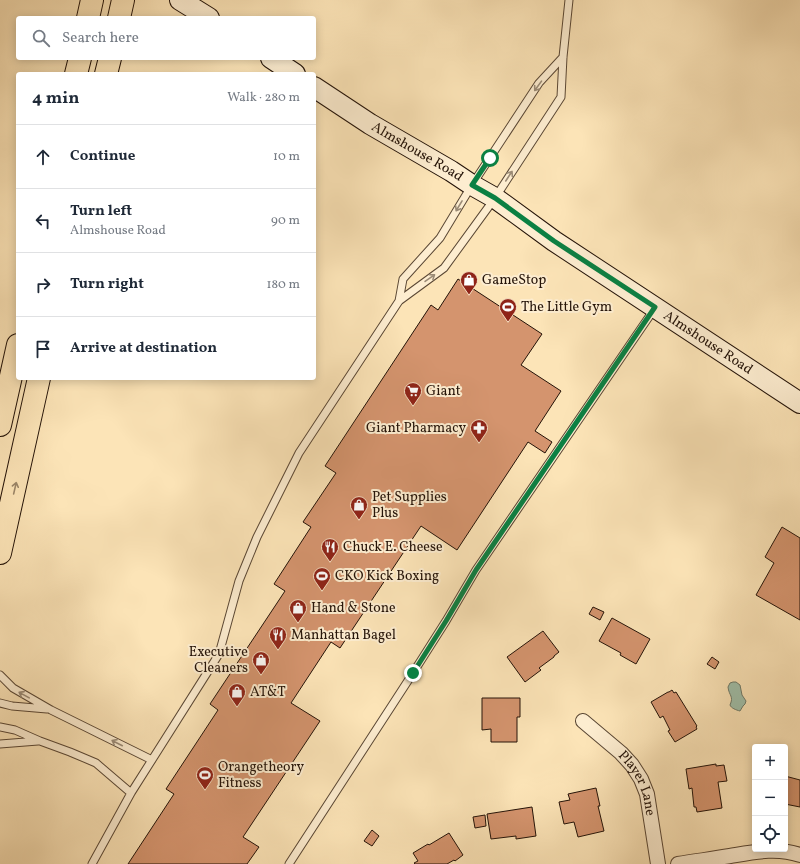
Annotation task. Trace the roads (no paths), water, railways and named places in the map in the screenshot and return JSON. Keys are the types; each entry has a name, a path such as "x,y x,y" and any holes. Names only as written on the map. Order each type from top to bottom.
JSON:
{"highway":[{"path":"88,16 92,0"},
{"path":"119,16 123,0"},
{"path":"76,72 80,60"},
{"path":"106,72 110,60"},
{"path":"0,425 16,354"},
{"path":"0,553 39,380"}],"main road":[{"path":"180,0 206,16"},
{"path":"274,60 292,72"},
{"name":"Almshouse Road","path":"316,88 370,124 495,198 554,241 800,403"}],"street":[{"name":"Player Lane","path":"583,721 632,764 641,779 647,794 658,864"},
{"path":"678,864 762,851 778,851 800,855"}],"lane":[{"path":"92,864 131,793 219,654 239,581 257,537 299,453 399,300 444,268 495,198 561,97 563,57 569,0"},
{"path":"399,300 403,279 440,238 472,185 539,83 563,57"},
{"path":"289,864 413,673 476,570 655,307"},
{"path":"0,675 13,688 51,710 152,760"},
{"path":"0,703 12,706 51,710"},
{"path":"0,727 15,730 96,764 131,793"},
{"path":"0,744 40,741"}],"place":[{"name":"GameStop","path":"469,295"},
{"name":"The Little Gym","path":"508,322"},
{"name":"Giant","path":"413,406"},
{"name":"Giant Pharmacy","path":"479,443"},
{"name":"Pet Supplies Plus","path":"359,520"},
{"name":"Chuck E. Cheese","path":"330,562"},
{"name":"CKO Kick Boxing","path":"322,591"},
{"name":"Hand & Stone","path":"298,623"},
{"name":"Manhattan Bagel","path":"278,650"},
{"name":"Executive Cleaners","path":"261,675"},
{"name":"AT&T","path":"237,707"},
{"name":"Orangetheory Fitness","path":"205,790"}]}
